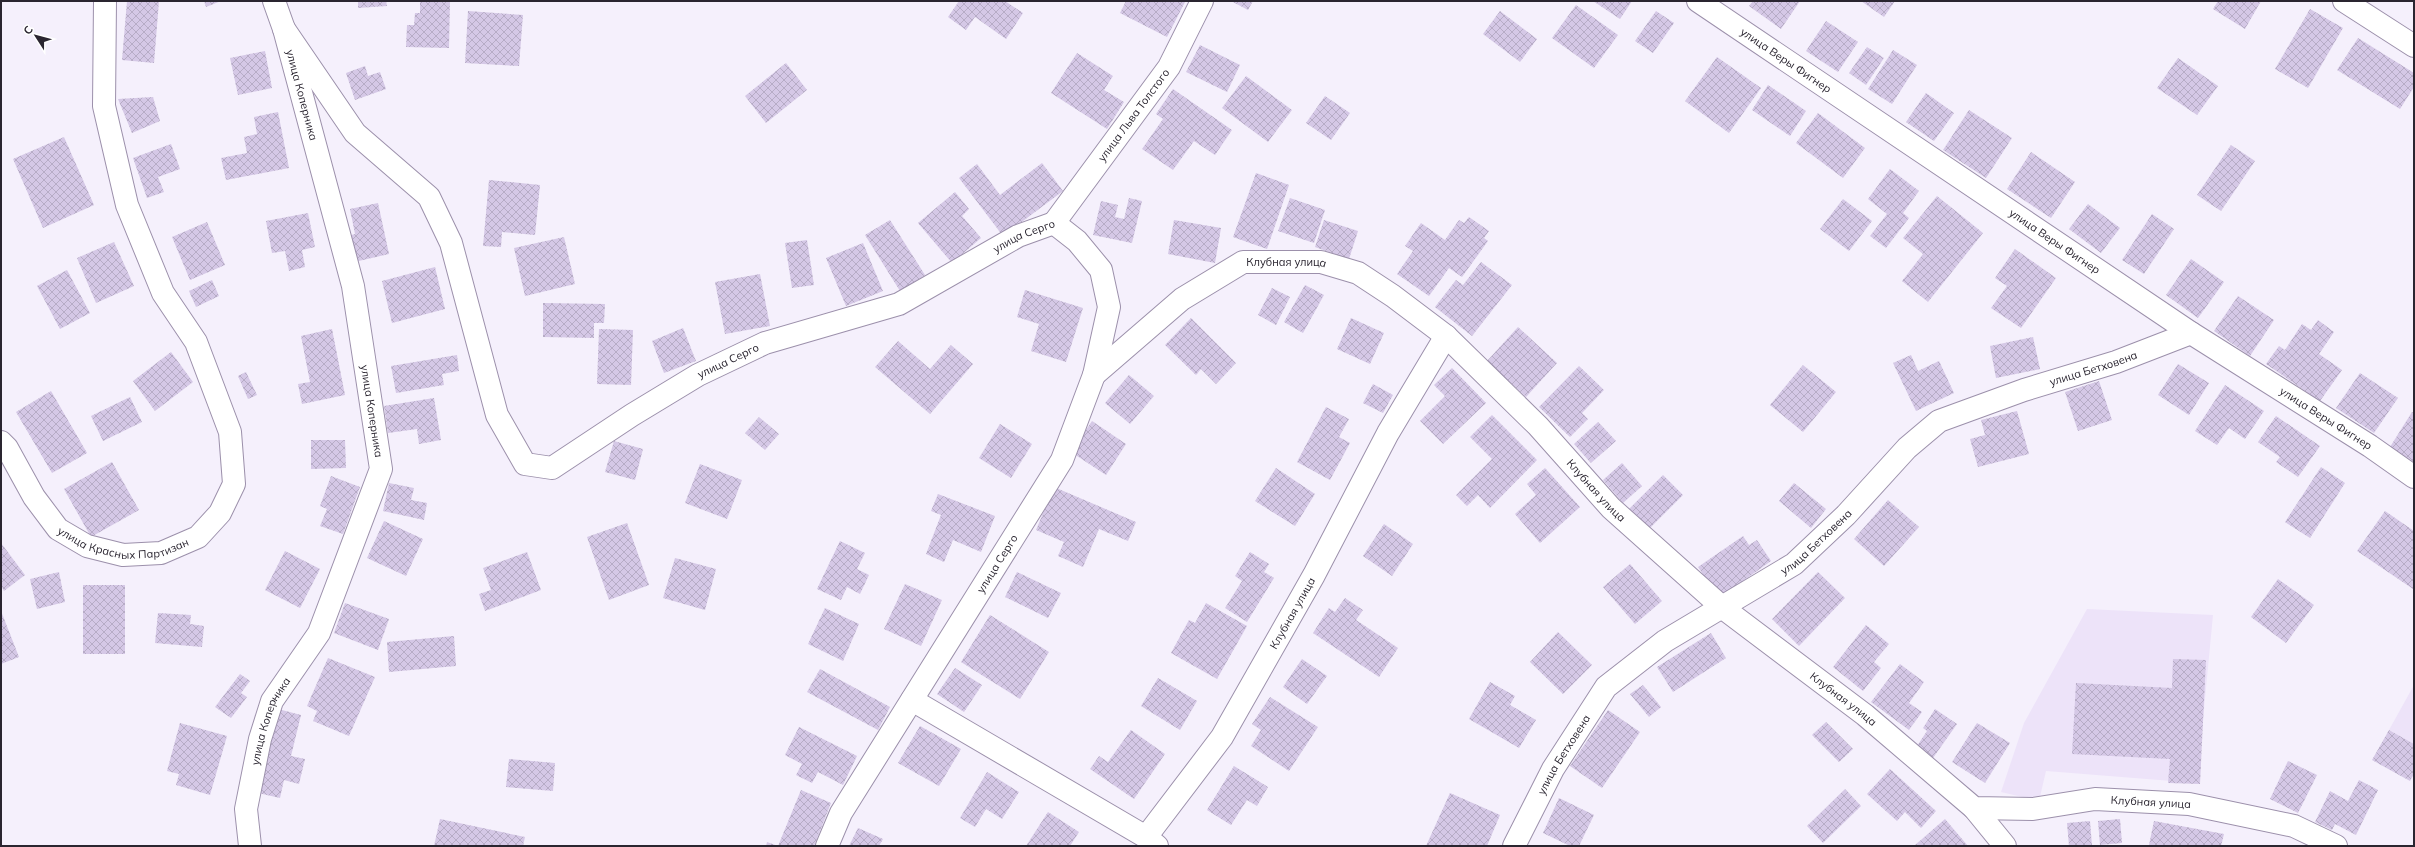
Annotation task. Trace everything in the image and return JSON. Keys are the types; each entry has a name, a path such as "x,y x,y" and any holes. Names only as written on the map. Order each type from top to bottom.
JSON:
{"street":[{"name":"улица Красных Партизан","path":"1,442 7,448 34,498 58,529 87,546 124,554 161,553 198,536 220,513 234,484 230,432 204,362 196,342 163,293 127,205 104,106 104,1"},
{"name":"улица Коперника","path":"250,846 246,809 260,739 272,701 319,632 381,469 353,286 284,29 274,1"},
{"name":"улица Льва Толстого","path":"1054,223 1168,67 1202,1"},
{"name":"улица Веры Фигнер","path":"1698,1 2191,333 2370,446 2414,477"},
{"path":"2344,1 2414,46"},
{"name":"улица Коперника","path":"284,29 355,133 429,197 451,243 497,415 525,464"},
{"name":"улица Серго","path":"525,464 552,468 632,415 698,375 765,343 899,304 1018,236 1054,223 1078,241 1102,270 1109,307 1094,375 1062,460 841,813 827,846"},
{"name":"Клубная улица","path":"1094,375 1182,299 1243,262 1321,262 1358,273 1393,296 1446,336 1538,426 1611,508 1723,608 1865,715 1974,808 2033,809 2095,799 2189,804 2294,826 2336,846"},
{"name":"улица Бетховена","path":"1514,846 1552,769 1606,686 1665,641 1723,608 1794,564 1846,516 1907,448 1939,421 2024,390 2116,362 2191,333"},
{"name":"Клубная улица","path":"1152,842 1222,737 1314,575 1388,433 1446,336"},
{"path":"912,700 1152,842"},
{"path":"1974,808 2005,846"}],"shaded area":[{"path":"2087,609 2213,615 2197,783 2046,771 2039,801 2001,792 2024,723"},
{"path":"2414,685 2414,744 2389,730"}],"building":[{"path":"127,1 159,1 154,63 122,60"},
{"path":"204,1 221,1 206,7"},
{"path":"358,1 386,1 387,6 358,8"},
{"path":"420,1 450,1 449,48 406,47 407,25 414,25 415,13 420,13"},
{"path":"959,1 1005,1 1023,13 1006,39 975,17 966,30 948,17"},
{"path":"1126,1 1185,2 1167,37 1120,13"},
{"path":"1231,1 1253,1 1248,10"},
{"path":"1593,1 1632,1 1620,19"},
{"path":"1753,1 1800,1 1781,29 1749,6"},
{"path":"1861,1 1895,1 1884,17"},
{"path":"2218,1 2261,1 2245,29 2213,9"},
{"path":"1576,5 1618,35 1594,68 1552,38"},
{"path":"2310,9 2343,28 2308,88 2275,69"},
{"path":"468,11 523,15 519,66 465,63"},
{"path":"1500,11 1537,39 1520,62 1483,34"},
{"path":"1656,11 1674,23 1653,53 1635,41"},
{"path":"1826,21 1858,42 1838,72 1806,51"},
{"path":"2358,38 2414,73 2414,87 2400,109 2337,70"},
{"path":"1200,45 1240,65 1227,92 1186,72"},
{"path":"1867,47 1884,58 1866,85 1849,73"},
{"path":"1893,50 1917,65 1892,104 1868,89"},
{"path":"265,51 272,88 238,95 230,58"},
{"path":"1077,53 1113,76 1104,90 1124,102 1107,129 1051,93"},
{"path":"1717,57 1761,88 1729,133 1685,101"},
{"path":"2178,58 2218,86 2197,115 2157,88"},
{"path":"786,63 807,90 766,123 745,96"},
{"path":"365,66 368,76 380,72 386,89 355,100 346,73"},
{"path":"1246,76 1292,110 1268,142 1222,108"},
{"path":"1768,85 1806,111 1790,136 1752,110"},
{"path":"1173,89 1232,130 1215,155 1194,141 1173,170 1142,149 1163,119 1156,114"},
{"path":"1926,93 1954,113 1934,141 1906,122"},
{"path":"1325,96 1350,113 1331,140 1306,123"},
{"path":"153,97 160,121 132,133 118,99"},
{"path":"1969,110 2012,138 1986,178 1943,150"},
{"path":"278,112 289,168 226,180 221,158 247,153 244,137 257,134 254,117"},
{"path":"1818,113 1865,148 1843,178 1796,143"},
{"path":"64,137 94,205 43,228 13,159"},
{"path":"171,144 180,169 158,177 164,192 147,198 133,158"},
{"path":"2231,145 2255,161 2221,211 2197,195"},
{"path":"2031,152 2075,182 2051,218 2007,189"},
{"path":"1042,163 1063,191 1003,236 959,178 977,164 1000,195"},
{"path":"1890,169 1919,191 1903,213 1909,218 1886,248 1870,236 1887,214 1868,199"},
{"path":"1256,173 1289,185 1267,249 1233,237"},
{"path":"489,180 540,185 535,235 502,232 501,247 483,246"},
{"path":"955,192 969,209 962,216 981,238 952,263 918,223"},
{"path":"1937,196 1983,233 1928,302 1902,281 1923,254 1903,238"},
{"path":"1129,198 1142,201 1132,243 1093,235 1101,201 1118,205 1115,217 1124,219"},
{"path":"1290,198 1325,210 1314,243 1278,231"},
{"path":"1843,199 1872,221 1849,251 1820,229"},
{"path":"378,203 389,254 350,263 344,237 355,234 350,209"},
{"path":"2088,204 2120,228 2101,253 2069,229"},
{"path":"308,213 315,247 302,250 305,267 289,271 285,251 272,253 266,221"},
{"path":"2152,214 2174,229 2144,274 2122,260"},
{"path":"1469,217 1489,231 1484,238 1488,241 1462,277 1449,268 1429,296 1397,274 1413,251 1405,246 1421,223 1445,240 1459,220 1464,223"},
{"path":"890,220 925,275 900,291 865,235"},
{"path":"1174,220 1221,228 1215,263 1168,254"},
{"path":"1324,220 1358,231 1349,259 1315,247"},
{"path":"207,222 225,265 190,280 172,237"},
{"path":"564,237 575,284 525,296 514,248"},
{"path":"807,240 814,285 792,288 785,243"},
{"path":"114,242 134,286 96,303 77,258"},
{"path":"863,243 883,291 846,306 826,258"},
{"path":"2015,249 2056,278 2021,328 1991,308 2007,286 1995,278"},
{"path":"2191,259 2224,282 2198,318 2166,295"},
{"path":"1481,262 1512,285 1472,336 1435,307 1456,280 1463,285"},
{"path":"435,267 445,309 392,323 382,281"},
{"path":"67,270 90,313 60,329 37,286"},
{"path":"760,274 770,326 725,334 715,282"},
{"path":"212,280 219,296 196,307 189,291"},
{"path":"1305,285 1324,295 1303,333 1284,322"},
{"path":"1272,288 1290,297 1276,325 1258,315"},
{"path":"1025,290 1083,308 1066,362 1031,351 1039,324 1017,317"},
{"path":"2238,296 2274,320 2250,356 2214,331"},
{"path":"543,303 605,304 604,323 594,323 594,338 543,337"},
{"path":"1191,318 1236,363 1216,384 1201,369 1196,375 1165,345"},
{"path":"1351,318 1384,333 1370,364 1337,349"},
{"path":"2318,320 2334,332 2319,354 2342,370 2320,401 2266,364 2279,346 2285,350 2302,324 2311,330"},
{"path":"1518,327 1557,363 1526,397 1487,361"},
{"path":"683,328 696,361 664,373 652,341"},
{"path":"332,329 345,395 302,404 298,384 310,382 301,336"},
{"path":"599,329 633,330 631,385 597,384"},
{"path":"2033,337 2040,369 1996,378 1990,346"},
{"path":"898,341 930,369 951,345 973,364 930,414 875,367"},
{"path":"171,352 193,382 155,411 133,381"},
{"path":"457,355 459,371 442,374 444,385 396,393 391,366"},
{"path":"1911,355 1918,371 1939,361 1954,393 1916,411 1893,363"},
{"path":"2178,364 2209,383 2189,415 2158,395"},
{"path":"1803,365 1836,392 1803,432 1770,405"},
{"path":"1579,366 1604,390 1582,413 1588,419 1570,437 1539,407"},
{"path":"1452,368 1486,403 1443,444 1420,421 1445,396 1434,385"},
{"path":"246,372 257,395 248,399 238,376"},
{"path":"2360,373 2398,398 2374,433 2336,408"},
{"path":"1129,375 1154,396 1130,424 1105,403"},
{"path":"2099,381 2112,420 2078,431 2065,392"},
{"path":"1373,384 1393,395 1383,413 1363,403"},
{"path":"2225,385 2264,411 2245,439 2229,428 2217,445 2195,431"},
{"path":"51,391 87,453 52,473 16,412"},
{"path":"130,397 142,422 103,441 91,416"},
{"path":"434,398 441,440 419,444 417,429 388,433 384,406"},
{"path":"1326,407 1349,419 1339,437 1350,443 1330,480 1297,462"},
{"path":"2017,411 2029,454 1978,467 1970,439 1985,435 1981,420"},
{"path":"2412,412 2414,413 2414,462 2390,447"},
{"path":"1492,415 1537,460 1490,508 1478,495 1467,506 1456,495 1492,459 1470,437"},
{"path":"2276,416 2320,446 2298,477 2276,462 2280,457 2258,442"},
{"path":"759,417 779,434 765,450 745,433"},
{"path":"1092,421 1126,444 1106,475 1071,452"},
{"path":"1598,422 1616,441 1591,463 1574,444"},
{"path":"1000,424 1032,444 1011,478 979,458"},
{"path":"311,440 345,440 346,468 311,469"},
{"path":"614,441 643,449 635,480 605,472"},
{"path":"112,462 139,510 91,537 64,489"},
{"path":"1622,463 1642,486 1623,503 1603,480"},
{"path":"700,464 742,480 727,519 685,503"},
{"path":"2321,467 2345,483 2310,538 2285,522"},
{"path":"1276,468 1315,494 1295,526 1255,501"},
{"path":"1545,468 1580,507 1540,543 1515,514 1536,495 1527,484"},
{"path":"1663,475 1683,495 1649,529 1629,509"},
{"path":"331,476 360,487 343,534 320,526 327,509 320,506"},
{"path":"389,483 414,488 411,500 427,503 424,520 383,511"},
{"path":"1794,483 1826,509 1811,528 1779,501"},
{"path":"1054,487 1136,522 1128,541 1099,529 1083,567 1058,556 1064,542 1036,530"},
{"path":"938,494 995,516 981,552 953,540 944,562 926,554 941,515 931,511"},
{"path":"1888,500 1919,527 1884,566 1854,539"},
{"path":"2385,511 2414,531 2413,589 2357,551"},
{"path":"384,521 423,539 406,576 367,558"},
{"path":"627,523 649,585 609,600 587,537"},
{"path":"1384,524 1413,544 1392,576 1363,556"},
{"path":"1743,536 1749,545 1757,540 1771,561 1719,598 1698,567"},
{"path":"840,541 865,553 857,569 869,575 860,594 847,587 841,600 817,589"},
{"path":"1,543 25,575 4,591 1,586"},
{"path":"285,551 320,569 300,608 265,590"},
{"path":"527,552 541,590 485,611 479,594 491,590 483,568"},
{"path":"1250,552 1269,564 1264,572 1274,578 1247,622 1225,608 1242,581 1235,576"},
{"path":"675,558 716,569 705,610 663,598"},
{"path":"1630,564 1662,601 1635,624 1603,587"},
{"path":"59,572 65,602 37,609 30,579"},
{"path":"1017,572 1061,593 1048,618 1005,597"},
{"path":"1818,572 1845,598 1799,646 1772,619"},
{"path":"2278,579 2314,605 2286,643 2251,617"},
{"path":"905,584 942,600 921,646 884,629"},
{"path":"83,585 125,585 125,654 83,654"},
{"path":"1345,598 1363,610 1356,620 1398,648 1379,677 1313,633 1329,608 1335,612"},
{"path":"345,603 389,619 378,650 334,633"},
{"path":"1206,603 1247,626 1217,679 1171,653 1189,620 1195,623"},
{"path":"825,608 859,624 843,661 808,644"},
{"path":"1,611 19,657 1,664"},
{"path":"158,613 191,615 190,624 204,626 202,647 155,643"},
{"path":"990,615 1049,652 1020,699 961,662"},
{"path":"1866,625 1889,644 1874,662 1881,668 1863,691 1833,667"},
{"path":"1558,632 1592,665 1563,694 1530,662"},
{"path":"1711,633 1726,658 1673,692 1657,667"},
{"path":"454,636 456,666 389,672 387,642"},
{"path":"328,658 375,677 349,736 313,721 317,711 307,706"},
{"path":"1302,659 1327,676 1307,704 1283,687"},
{"path":"2173,659 2206,660 2200,784 2168,783 2170,759 2072,754 2076,683 2172,688"},
{"path":"1900,664 1924,682 1909,703 1922,712 1909,730 1871,702"},
{"path":"955,668 982,685 964,712 937,694"},
{"path":"820,669 890,707 878,730 807,692"},
{"path":"240,674 250,681 241,693 247,697 231,718 215,707"},
{"path":"1158,678 1197,701 1180,730 1141,706"},
{"path":"1490,682 1515,696 1510,705 1536,720 1519,748 1469,719"},
{"path":"1643,685 1661,707 1649,717 1630,694"},
{"path":"1270,697 1318,727 1289,771 1251,746 1261,730 1252,724"},
{"path":"278,709 301,715 291,756 305,759 299,784 284,780 280,798 258,793"},
{"path":"1935,709 1957,724 1933,758 1917,746 1927,731 1923,728"},
{"path":"1608,710 1640,732 1602,788 1570,766"},
{"path":"1826,722 1853,749 1839,762 1812,735"},
{"path":"180,723 227,736 210,795 176,785 179,774 167,771"},
{"path":"1977,723 2010,743 1985,783 1952,762"},
{"path":"920,726 961,749 939,786 898,763"},
{"path":"799,727 857,756 843,785 818,772 812,783 796,775 802,764 785,755"},
{"path":"1131,730 1165,754 1134,799 1090,769 1099,756 1108,762"},
{"path":"2389,730 2414,744 2414,774 2410,781 2372,760"},
{"path":"509,759 555,763 553,791 506,787"},
{"path":"2288,761 2317,775 2298,813 2270,799"},
{"path":"1234,766 1268,787 1257,806 1247,800 1231,825 1207,810"},
{"path":"1890,769 1936,811 1921,828 1905,812 1897,821 1867,794"},
{"path":"987,772 1019,792 1002,819 986,809 975,827 960,818"},
{"path":"2359,780 2378,790 2356,835 2335,824 2332,830 2315,822 2330,791 2348,801"},
{"path":"1845,789 1861,806 1823,843 1807,826"},
{"path":"801,790 831,803 814,846 778,846"},
{"path":"1450,793 1500,815 1487,846 1426,846"},
{"path":"1559,798 1594,815 1579,846 1570,846 1543,833"},
{"path":"1048,812 1079,832 1070,846 1026,846"},
{"path":"440,819 525,837 523,846 434,846"},
{"path":"1945,819 1968,846 1914,846"},
{"path":"2120,819 2122,843 2100,845 2098,821"},
{"path":"2090,821 2092,846 2069,846 2067,823"},
{"path":"2154,821 2224,834 2221,846 2149,845"},
{"path":"858,828 883,839 879,846 849,846"},
{"path":"767,842 778,846 766,846"}]}
